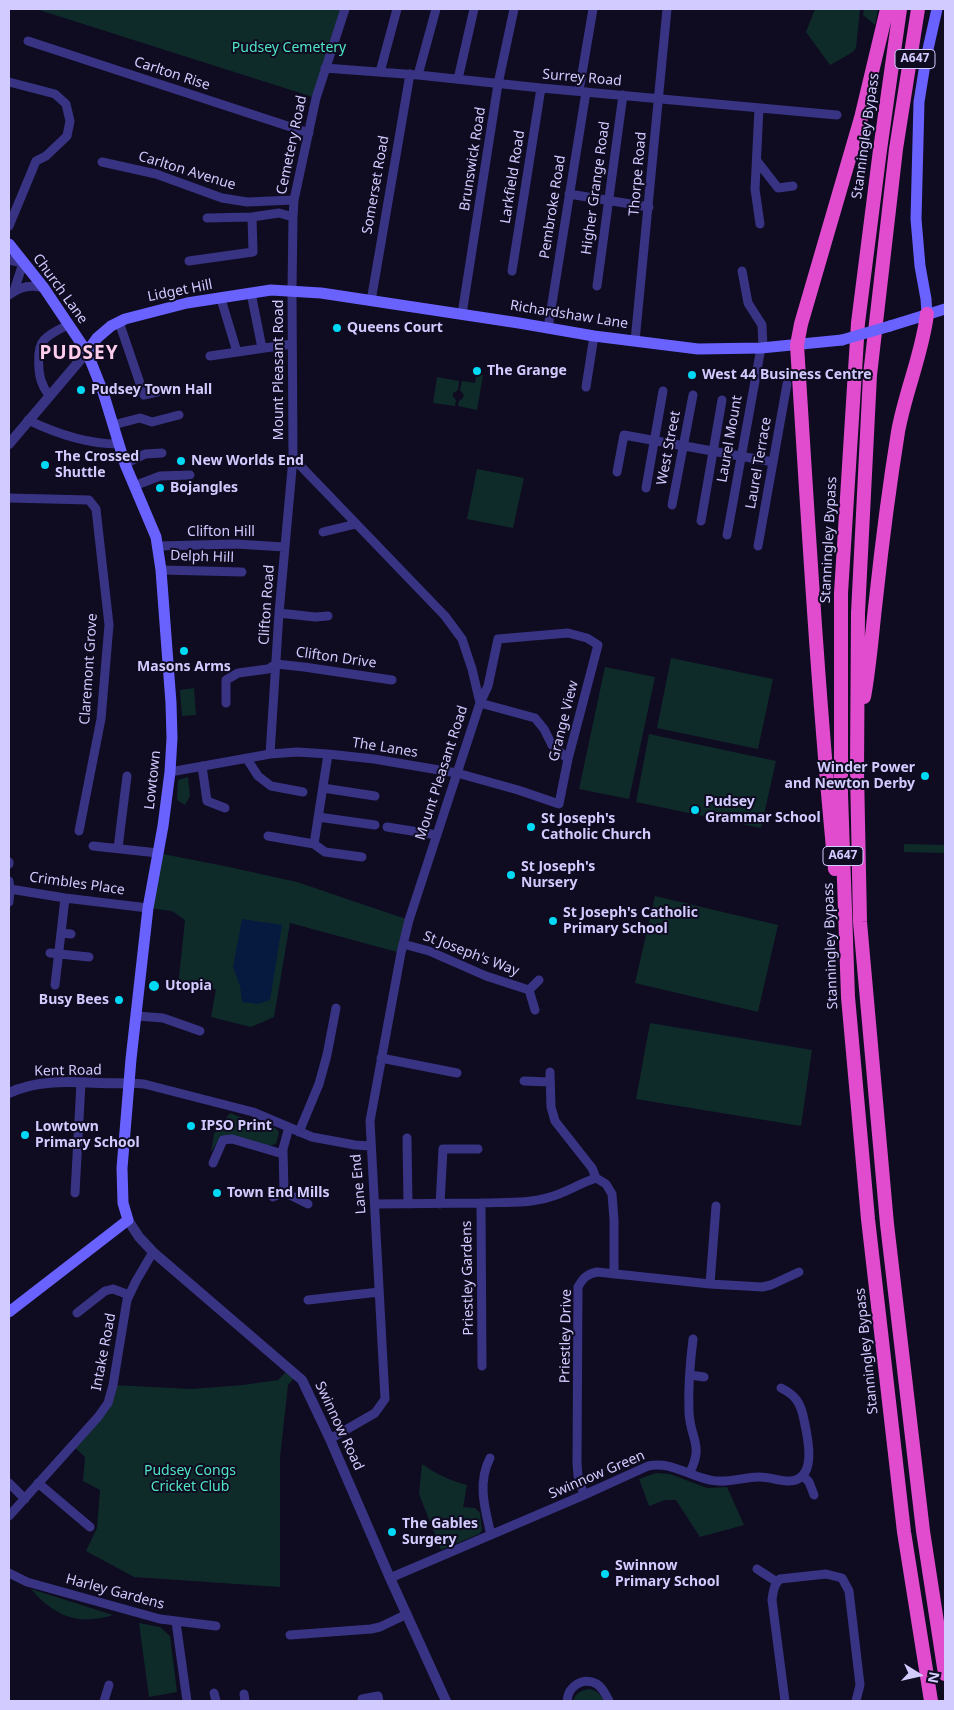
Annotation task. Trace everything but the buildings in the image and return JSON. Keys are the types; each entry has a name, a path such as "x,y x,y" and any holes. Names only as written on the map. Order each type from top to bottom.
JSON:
{"highway":[{"path":"848,996 828,790 797,345 801,324 862,118 887,9"},
{"name":"Stanningley Bypass","path":"900,9 858,323 841,593 841,794 848,996 868,1219 904,1532 931,1701"},
{"name":"A647","path":"918,9 902,108 884,245 870,375 858,612 857,733 860,922 887,1224 923,1531 945,1674"},
{"name":"A647","path":"902,108 927,9"},
{"path":"857,733 869,669 879,571 899,430 924,337 928,314"},
{"path":"923,1531 945,1624"}],"main road":[{"path":"937,9 919,102 916,219 920,266 928,314 945,309"},
{"name":"Church Lane","path":"9,244 44,288 87,352"},
{"name":"Richardshaw Lane","path":"292,290 462,314 594,336 698,349 762,348 842,340 928,314"},
{"name":"Lidget Hill","path":"87,352 96,338 119,322 147,312 187,303 250,293 292,290"},
{"name":"Lowtown","path":"87,352 103,392 125,464 156,537 161,570 171,703 172,738 170,772 148,908 122,1168 123,1203 128,1220"},
{"path":"9,1312 128,1220"}],"street":[{"name":"Cemetery Road","path":"292,290 292,218 294,200 316,98 345,9"},
{"name":"Somerset Road","path":"371,301 414,75 436,9"},
{"path":"458,79 474,9"},
{"name":"Brunswick Road","path":"462,314 498,84 514,9"},
{"name":"Pembroke Road","path":"548,328 569,194 593,9"},
{"name":"Thorpe Road","path":"635,341 667,9"},
{"path":"380,72 396,12"},
{"name":"Carlton Rise","path":"28,41 309,133"},
{"name":"Surrey Road","path":"325,68 837,115"},
{"path":"9,82 55,94 66,104 70,121 67,136 46,156 36,161 9,226"},
{"name":"Larkfield Road","path":"512,270 541,88"},
{"name":"Higher Grange Road","path":"597,286 623,95"},
{"path":"759,108 755,188 760,224"},
{"path":"757,161 778,188 793,186"},
{"name":"Carlton Avenue","path":"102,162 156,174 222,198 247,202 294,200"},
{"path":"569,194 648,207"},
{"path":"207,218 252,216 279,212 292,218"},
{"path":"189,260 253,252 252,216"},
{"path":"9,260 23,262 11,293"},
{"name":"Laurel Mount","path":"727,536 762,348 762,325 748,303 742,271"},
{"path":"11,293 31,286 44,288"},
{"name":"Mount Pleasant Road","path":"292,290 293,458 445,616 462,639 472,669 480,703 409,920 403,944 370,1122 370,1146"},
{"path":"250,293 262,348"},
{"path":"221,299 237,352"},
{"path":"119,322 144,395 157,392"},
{"path":"49,395 42,384 39,368 38,360 41,344 45,339 68,325"},
{"path":"586,387 594,336"},
{"path":"210,356 292,344"},
{"path":"9,444 87,352"},
{"name":"Laurel Terrace","path":"758,546 787,384"},
{"path":"646,488 663,391"},
{"name":"West Street","path":"672,505 693,395"},
{"path":"701,520 722,400"},
{"path":"113,425 140,418 152,422 179,415"},
{"path":"28,420 42,427 102,444 118,444"},
{"path":"617,472 624,435 773,462"},
{"path":"125,464 145,454 162,453"},
{"name":"Clifton Road","path":"270,754 284,547 293,458"},
{"path":"134,486 160,476 190,475"},
{"name":"Claremont Grove","path":"9,501 89,500 96,509 109,625 101,719 79,831"},
{"path":"324,532 356,524"},
{"name":"Clifton Hill","path":"158,546 236,544 284,547"},
{"name":"Delph Hill","path":"161,570 242,572"},
{"path":"279,613 315,617 328,616"},
{"name":"Grange View","path":"480,703 488,686 498,639 568,633 587,638 598,645 568,759 559,804"},
{"path":"226,703 226,680 238,673 268,669 276,664"},
{"name":"Clifton Drive","path":"276,664 392,680"},
{"path":"480,703 535,718 544,729 552,745 568,759"},
{"name":"The Lanes","path":"170,772 270,754 297,752 328,754 374,759 458,773 559,804"},
{"path":"314,844 328,754"},
{"path":"247,759 258,776 271,786 303,792"},
{"path":"202,766 207,801 225,808"},
{"path":"118,848 127,776"},
{"path":"323,788 375,796"},
{"path":"318,817 375,825"},
{"path":"387,827 437,834"},
{"path":"268,836 314,844 325,852 362,857"},
{"path":"93,846 158,853"},
{"path":"9,902 10,885"},
{"name":"Crimbles Place","path":"10,885 65,898 148,908"},
{"path":"54,985 54,954 61,932 65,898"},
{"path":"61,932 71,934"},
{"name":"St Joseph's Way","path":"403,944 429,951 486,976 529,990"},
{"path":"54,954 89,957"},
{"name":"St Joseph's Way","path":"529,990 539,980"},
{"name":"St Joseph's Way","path":"529,990 535,1010"},
{"path":"300,1132 319,1084 336,1008"},
{"path":"136,1016 163,1018 200,1031"},
{"path":"381,1058 457,1073"},
{"path":"550,1072 554,1121 592,1168 596,1178 606,1184 612,1194 614,1274"},
{"path":"524,1081 550,1082"},
{"name":"Kent Road","path":"9,1091 27,1085 43,1083 130,1084"},
{"path":"75,1193 81,1083"},
{"name":"Lane End","path":"130,1084 144,1084 235,1106 312,1137 345,1144 370,1146 375,1204 385,1399 376,1412 330,1439"},
{"path":"284,1192 282,1154 289,1128"},
{"path":"407,1138 408,1204"},
{"path":"213,1163 223,1140 232,1139 282,1154"},
{"path":"440,1204 442,1149 478,1149"},
{"path":"480,1203 532,1201 552,1197 596,1178"},
{"path":"273,1197 284,1192"},
{"path":"284,1192 308,1204"},
{"name":"Priestley Gardens","path":"375,1204 480,1203 482,1366"},
{"path":"710,1284 716,1206"},
{"name":"Swinnow Road","path":"128,1220 139,1237 154,1252 302,1380 446,1701"},
{"name":"Intake Road","path":"9,1516 98,1417 108,1403 130,1295 136,1281 154,1252"},
{"name":"Priestley Drive","path":"584,1495 578,1476 578,1287 581,1280 591,1273 762,1287 771,1285 799,1272"},
{"path":"76,1313 104,1291 113,1288 130,1295"},
{"path":"308,1300 379,1292"},
{"path":"690,1472 697,1452 689,1414 693,1338"},
{"path":"690,1375 704,1377"},
{"path":"781,1388 796,1397 801,1407 808,1441 809,1458 803,1476 809,1482 814,1495"},
{"path":"490,1458 482,1478 483,1500 491,1535"},
{"name":"Swinnow Green","path":"390,1578 656,1464 690,1472 702,1478 720,1481 759,1476 787,1481 800,1479 803,1476"},
{"path":"9,1483 25,1499"},
{"path":"38,1483 90,1527"},
{"path":"757,1569 777,1582"},
{"name":"Harley Gardens","path":"9,1574 27,1582 138,1613 176,1622 216,1626"},
{"path":"785,1701 772,1600 773,1592 777,1582 785,1578 826,1574 842,1578 849,1591 860,1686 856,1701"},
{"path":"290,1635 371,1628 407,1614"},
{"path":"176,1622 187,1701"},
{"path":"567,1701 571,1688 582,1682 596,1683 609,1701"},
{"path":"104,1701 109,1685"},
{"path":"362,1699 378,1696 379,1701"}],"green space":[{"name":"Pudsey Cemetery","path":"36,9 345,9 316,98"},
{"path":"815,9 860,9 856,48 853,52 830,65 806,32"},
{"path":"864,9 878,9 875,25 863,15"},
{"path":"483,375 477,410 458,406 459,401 464,395 460,390 462,381 475,383 476,376"},
{"path":"437,377 459,381 458,390 453,393 453,397 456,400 455,406 433,403"},
{"path":"477,469 524,478 513,528 467,519"},
{"path":"671,658 773,679 758,749 657,728"},
{"path":"605,667 655,677 629,799 579,789"},
{"path":"194,688 196,715 182,716 180,690"},
{"path":"649,734 776,761 761,828 636,802"},
{"path":"188,777 190,796 185,805 177,800 178,780"},
{"path":"904,844 945,845 945,853 904,852"},
{"path":"158,853 297,882 409,920 401,953 290,923 274,1017 251,1027 211,1017 216,989 178,987 185,920 172,911 148,908"},
{"path":"655,896 778,925 758,1012 635,983"},
{"path":"650,1023 812,1050 801,1126 636,1099"},
{"path":"230,1113 257,1124 262,1123 275,1128 279,1132 276,1144 269,1146 219,1139 211,1152 214,1134"},
{"name":"Pudsey Congs Cricket Club","path":"290,1368 297,1375 288,1385 280,1457 280,1587 134,1577 86,1551 97,1528 100,1490 83,1481 85,1457 72,1445 98,1417 113,1385 191,1389 243,1385 278,1380"},
{"path":"422,1464 444,1477 467,1485 463,1507 475,1508 480,1513 482,1530 479,1534 441,1550 419,1494"},
{"path":"656,1473 670,1474 707,1488 727,1487 744,1525 700,1537 676,1500 665,1500 649,1506 639,1479"},
{"path":"31,1589 113,1615 89,1619 78,1619 68,1616 49,1606"},
{"path":"139,1623 160,1627 170,1636 177,1692 149,1697"},
{"path":"590,1689 602,1696 604,1701 573,1701 579,1692"}],"water":[{"path":"242,919 282,925 270,1000 258,1004 242,1002 240,986 233,967"}],"place":[{"name":"Queens Court","path":"337,328"},
{"name":"The Grange","path":"477,371"},
{"name":"West 44 Business Centre","path":"692,375"},
{"name":"Pudsey Town Hall","path":"81,390"},
{"name":"New Worlds End","path":"181,461"},
{"name":"The Crossed Shuttle","path":"45,465"},
{"name":"Bojangles","path":"160,488"},
{"name":"Masons Arms","path":"184,651"},
{"name":"Winder Power and Newton Derby","path":"925,776"},
{"name":"Pudsey Grammar School","path":"695,810"},
{"name":"St Joseph's Catholic Church","path":"531,827"},
{"name":"St Joseph's Nursery","path":"511,875"},
{"name":"St Joseph's Catholic Primary School","path":"553,921"},
{"name":"Utopia","path":"154,986"},
{"name":"Busy Bees","path":"119,1000"},
{"name":"IPSO Print","path":"191,1126"},
{"name":"Lowtown Primary School","path":"25,1135"},
{"name":"Town End Mills","path":"217,1193"},
{"name":"The Gables Surgery","path":"392,1532"},
{"name":"Swinnow Primary School","path":"605,1574"}],"district":[{"name":"PUDSEY","path":"79,354"}]}
